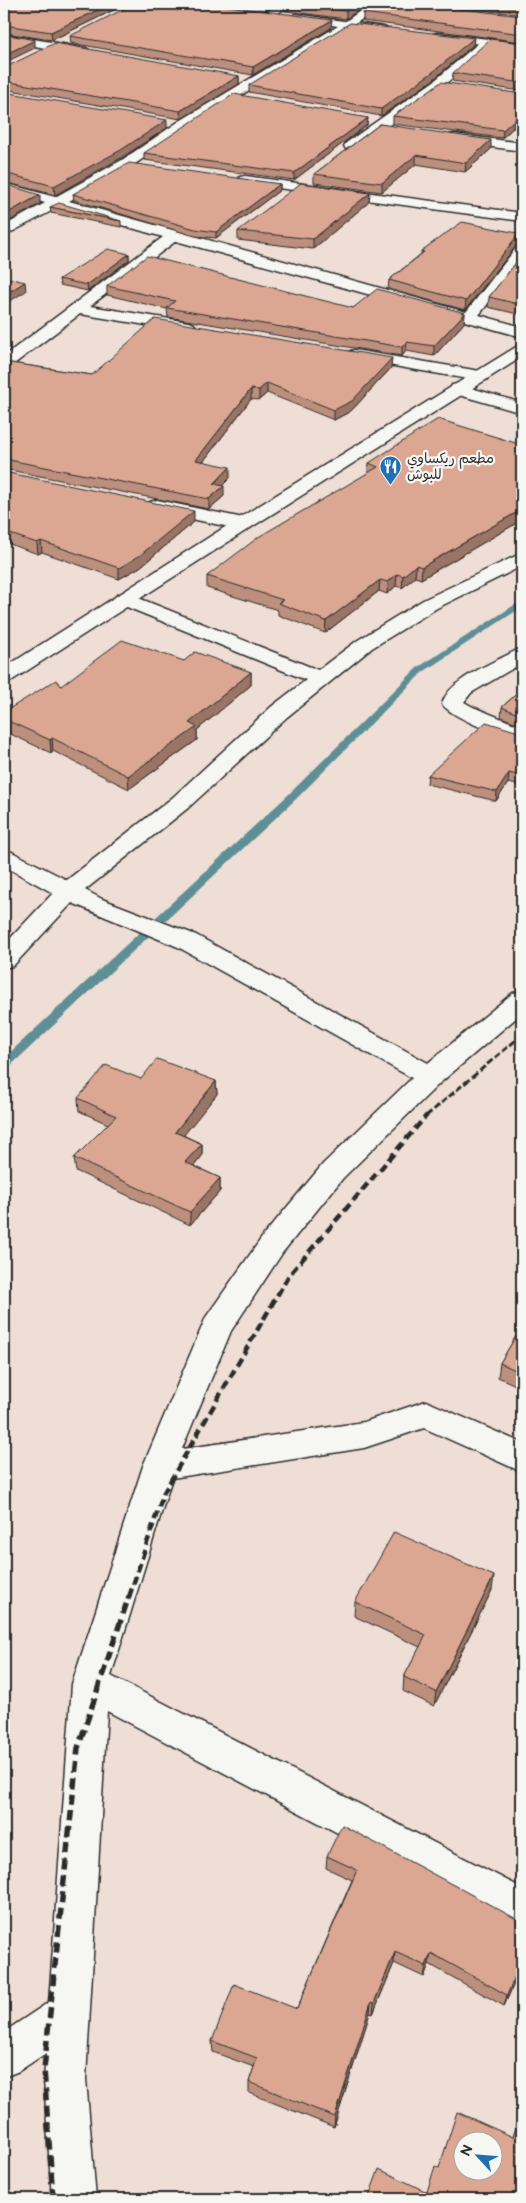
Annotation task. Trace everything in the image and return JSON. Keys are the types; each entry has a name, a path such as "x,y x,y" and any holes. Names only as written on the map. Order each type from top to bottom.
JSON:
{"street":[{"path":"287,4 265,13 393,31"},
{"path":"4,232 127,163 183,125 347,25 377,4"},
{"path":"421,34 518,45 522,36"},
{"path":"4,37 101,54"},
{"path":"36,54 69,38"},
{"path":"344,152 438,84 486,42"},
{"path":"236,77 256,81"},
{"path":"438,84 457,86"},
{"path":"233,95 252,98"},
{"path":"365,118 396,130"},
{"path":"164,122 183,125"},
{"path":"444,137 522,147"},
{"path":"127,163 146,166"},
{"path":"282,198 313,176"},
{"path":"231,178 522,217"},
{"path":"4,187 215,248 522,332"},
{"path":"4,364 174,236"},
{"path":"215,248 230,237"},
{"path":"470,317 522,250"},
{"path":"78,309 206,330"},
{"path":"4,342 26,347"},
{"path":"4,677 124,599 522,350"},
{"path":"343,353 480,376"},
{"path":"458,390 522,408"},
{"path":"138,502 243,524"},
{"path":"4,960 69,891 180,803 279,712 365,644 430,604 522,558"},
{"path":"124,599 321,679"},
{"path":"522,655 463,688 455,696 453,704 465,712 522,735"},
{"path":"4,857 93,904 187,941 430,1076"},
{"path":"74,2199 65,2079 90,1684 158,1466 217,1326 273,1244 333,1171 430,1076 519,1006"},
{"path":"158,1466 364,1435 426,1414 522,1458"},
{"path":"90,1684 522,1909"},
{"path":"4,2056 70,2013"}],"building":[{"path":"4,4 111,4 51,32 4,25"},
{"path":"134,4 212,4 332,20 253,67 70,36"},
{"path":"288,4 357,4 346,11"},
{"path":"376,4 415,4 522,16 522,34 363,13"},
{"path":"495,4 522,4 522,7"},
{"path":"350,23 474,38 433,72 381,109 249,85"},
{"path":"4,34 35,40 4,55"},
{"path":"490,39 522,43 522,83 453,73"},
{"path":"55,43 239,76 180,111 4,81 4,68"},
{"path":"441,82 522,94 522,121 514,120 503,130 393,116"},
{"path":"4,92 167,120 121,150 54,186 4,173"},
{"path":"234,94 368,118 294,173 144,153"},
{"path":"380,124 491,140 466,163 416,155 382,183 314,174"},
{"path":"129,163 280,184 216,232 195,229 73,194"},
{"path":"301,183 370,193 313,239 238,231"},
{"path":"4,184 40,195 4,215"},
{"path":"59,203 121,221 50,207"},
{"path":"462,222 522,234 517,236 466,301 389,280 424,252 421,251"},
{"path":"108,249 129,254 87,285 59,279"},
{"path":"522,255 522,305 489,297"},
{"path":"147,256 353,308 377,289 465,313 434,346 407,342 402,347 167,308 175,301 107,286"},
{"path":"4,277 25,282 4,295"},
{"path":"155,319 392,358 352,401 334,410 267,383 259,390 251,389 196,460 230,467 214,484 224,486 209,499 4,459 4,362 92,375"},
{"path":"438,419 522,445 522,512 519,511 422,567 416,565 403,576 397,574 388,582 380,580 326,621 278,603 283,600 207,576 260,536 378,467 369,463"},
{"path":"4,472 194,511 139,556 119,568 41,541 37,543 4,532"},
{"path":"122,640 184,661 195,652 251,672 189,723 197,727 128,776 52,738 50,740 4,719 4,712 56,680 61,686"},
{"path":"522,689 522,716 502,707"},
{"path":"486,722 522,733 522,776 509,773 497,792 428,775"},
{"path":"157,1059 216,1081 175,1132 202,1144 185,1162 220,1178 190,1212 74,1158 116,1116 78,1098 106,1065 141,1079"},
{"path":"522,1326 522,1373 500,1363"},
{"path":"394,1532 494,1576 436,1692 404,1677 426,1635 355,1602"},
{"path":"342,1825 522,1922 522,1961 507,1995 431,1953 426,1966 395,1952 374,2003 371,2002 335,2117 249,2082 257,2058 212,2041 234,1984 297,2009 357,1870 327,1856"},
{"path":"522,2108 522,2189 519,2199 368,2199 379,2169 427,2192 435,2166 439,2168 457,2112 497,2130 454,2130 454,2180 504,2180 504,2133 513,2137"}],"waterway":[{"path":"4,1065 292,797 420,670 522,603"}],"railway":[{"path":"427,1116 522,1035"},
{"path":"129,1597 164,1492 289,1275 427,1116"},
{"path":"53,2199 44,2069 78,1748 129,1596"}],"place":[{"name":"مطعم ريكساوي للبوش","path":"391,485"}]}
